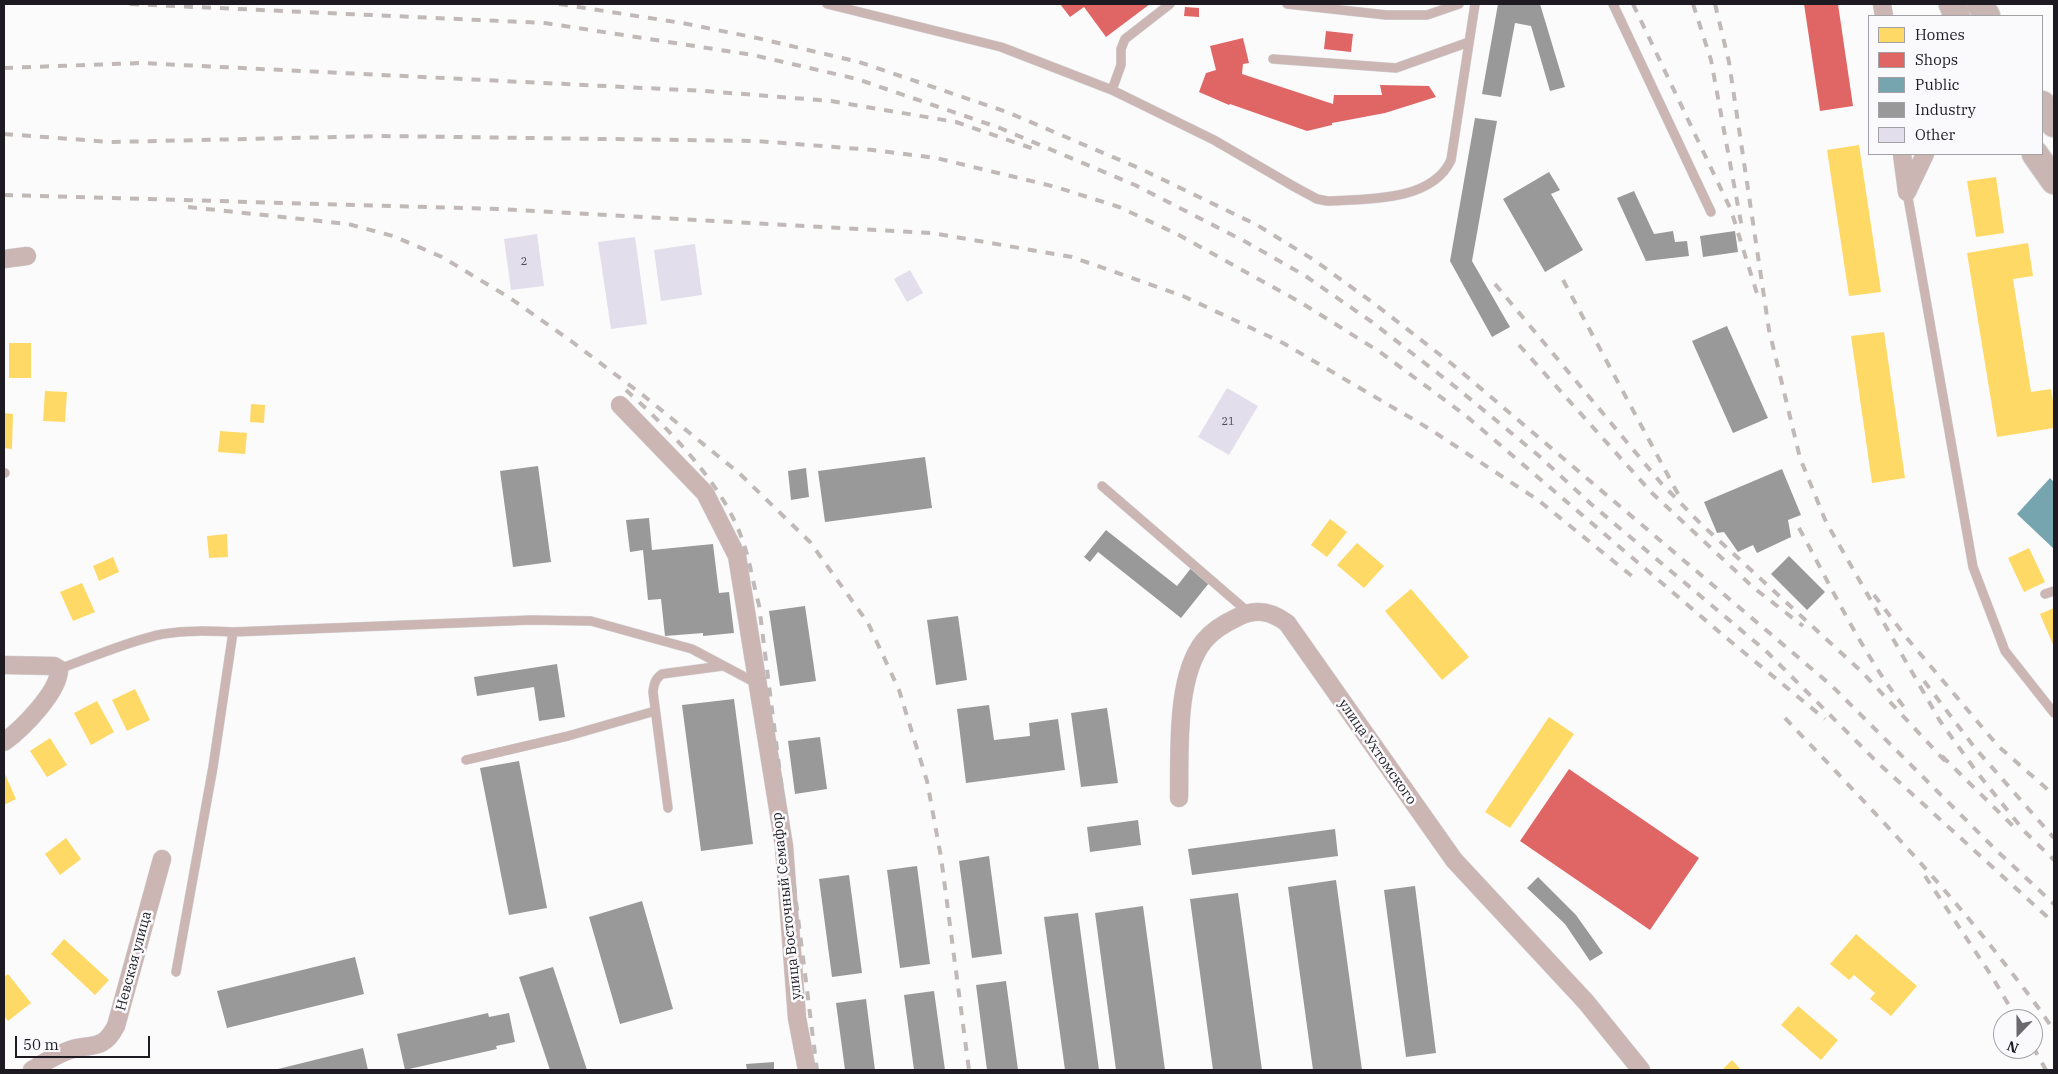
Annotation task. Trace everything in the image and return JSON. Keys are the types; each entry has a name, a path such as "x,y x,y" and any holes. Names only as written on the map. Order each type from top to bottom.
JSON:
{"main road":[{"path":"1980,4 1986,15"},
{"path":"2043,106 2054,124"},
{"path":"2037,155 2054,181"}],"street":[{"path":"1902,155 1907,192"},
{"path":"1907,192 1925,155"},
{"path":"4,259 28,256"},
{"name":"улица Восточный Семафор","path":"620,406 705,494 737,556 756,683 784,846 798,1018 807,1070"},
{"name":"улица Ухтомского","path":"1248,612 1260,611 1270,613 1287,624 1454,860 1586,1002 1641,1070"},
{"path":"1179,798 1181,704 1194,658 1204,641 1219,626 1248,612"},
{"path":"4,665 54,666 59,669 59,677 40,708 4,742"},
{"name":"Невская улица","path":"32,1070 68,1051 103,1044 110,1038 116,1026 162,859"}],"lane":[{"path":"825,4 1001,48 1112,90 1214,140 1317,199 1327,201 1405,194 1436,180 1447,168 1451,160 1475,4"},
{"path":"1112,90 1121,65 1121,48 1125,38 1170,4"},
{"path":"1287,4 1386,15 1418,16 1459,4"},
{"path":"1613,4 1711,212"},
{"path":"1273,60 1396,68 1469,42"},
{"path":"1907,192 1973,567 2005,651 2054,713"},
{"path":"1102,486 1248,612"},
{"path":"2045,594 2054,590"},
{"path":"59,669 161,634 188,631 233,632 531,620 591,621 692,649 756,683"},
{"path":"176,972 213,767 233,632"},
{"path":"668,808 652,692 654,684 662,674 723,666"},
{"path":"466,760 568,736 655,711"}],"building: Homes":[{"path":"1859,145 1881,292 1849,296 1827,150"},
{"path":"1996,177 2004,233 1976,237 1967,181"},
{"path":"2028,243 2033,276 2013,279 2031,392 2051,389 2054,407 2054,428 1997,437 1967,253"},
{"path":"1884,332 1905,478 1872,483 1851,336"},
{"path":"9,343 31,343 31,378 9,378"},
{"path":"45,391 67,392 65,422 43,421"},
{"path":"251,404 265,405 264,423 250,422"},
{"path":"4,413 13,414 12,449 4,448"},
{"path":"220,431 247,433 245,454 218,452"},
{"path":"1330,519 1347,532 1327,557 1311,545"},
{"path":"227,534 228,557 209,558 207,536"},
{"path":"1357,543 1384,566 1364,588 1337,565"},
{"path":"2029,548 2045,582 2024,592 2008,558"},
{"path":"113,557 119,572 99,581 93,566"},
{"path":"82,583 95,612 73,621 60,592"},
{"path":"1411,589 1469,657 1442,680 1385,611"},
{"path":"2054,608 2054,647 2040,614"},
{"path":"135,689 150,720 127,731 112,700"},
{"path":"97,701 114,732 91,745 74,713"},
{"path":"1549,717 1574,734 1510,828 1485,812"},
{"path":"50,738 67,765 47,777 30,751"},
{"path":"4,772 16,799 4,805"},
{"path":"66,838 81,859 60,875 45,854"},
{"path":"1856,934 1917,986 1891,1016 1870,999 1875,993 1854,975 1849,980 1830,964"},
{"path":"64,939 109,980 95,995 51,954"},
{"path":"8,974 31,1003 8,1021 4,1016 4,977"},
{"path":"1798,1006 1838,1040 1821,1060 1781,1025"},
{"path":"1732,1060 1741,1070 1722,1070"}],"building: Shops":[{"path":"1060,4 1150,4 1106,37 1084,7 1070,17"},
{"path":"1804,4 1838,4 1853,106 1820,111"},
{"path":"1185,7 1199,8 1199,17 1184,16"},
{"path":"1326,31 1353,34 1351,52 1324,49"},
{"path":"1243,38 1249,63 1243,64 1242,74 1333,104 1334,95 1382,95 1380,85 1429,86 1436,97 1385,113 1332,123 1332,125 1307,131 1229,105 1199,92 1206,73 1216,70 1210,46"},
{"path":"1569,769 1699,858 1650,930 1520,841"}],"building: Public":[{"path":"2050,478 2054,482 2054,549 2017,514"}],"building: Industry":[{"path":"1498,4 1540,4 1565,87 1550,91 1531,26 1515,23 1501,97 1482,94"},
{"path":"1475,118 1497,121 1472,261 1510,327 1492,337 1450,261"},
{"path":"1549,172 1560,190 1551,194 1583,250 1545,272 1503,199"},
{"path":"1634,191 1654,234 1673,231 1675,242 1687,241 1689,256 1646,261 1617,198"},
{"path":"1735,231 1738,252 1703,257 1700,236"},
{"path":"1727,326 1768,418 1733,433 1692,341"},
{"path":"925,457 932,508 825,522 818,471"},
{"path":"538,466 551,562 513,567 500,471"},
{"path":"806,468 809,497 791,500 788,471"},
{"path":"1782,469 1801,515 1788,520 1791,537 1757,553 1753,545 1738,552 1724,532 1717,533 1704,502"},
{"path":"649,518 652,550 713,544 719,593 729,592 734,633 703,636 703,633 665,636 661,599 648,600 643,550 630,552 626,520"},
{"path":"1106,530 1177,586 1191,568 1209,583 1181,618 1098,552 1090,562 1084,557"},
{"path":"1789,556 1825,592 1807,610 1771,574"},
{"path":"805,606 816,681 780,686 769,611"},
{"path":"958,616 967,680 936,685 927,620"},
{"path":"557,664 565,717 539,721 534,687 477,696 474,677"},
{"path":"734,699 753,844 701,851 682,705"},
{"path":"989,705 994,740 1030,736 1029,723 1058,719 1065,770 966,783 957,709"},
{"path":"1107,708 1118,783 1081,787 1071,713"},
{"path":"820,737 827,789 795,794 788,741"},
{"path":"519,761 547,908 509,915 480,768"},
{"path":"1138,820 1141,845 1090,852 1087,827"},
{"path":"1335,829 1338,856 1192,875 1188,849"},
{"path":"989,856 1002,954 972,958 959,861"},
{"path":"917,866 930,964 900,968 887,870"},
{"path":"849,875 862,973 832,977 819,879"},
{"path":"1538,877 1576,915 1603,953 1590,961 1565,924 1527,888"},
{"path":"1336,880 1362,1070 1313,1070 1288,887"},
{"path":"1415,886 1436,1053 1406,1057 1384,890"},
{"path":"1238,893 1262,1070 1213,1070 1190,899"},
{"path":"642,901 673,1009 620,1024 589,917"},
{"path":"1143,906 1165,1070 1116,1070 1095,913"},
{"path":"1078,913 1099,1070 1065,1070 1044,917"},
{"path":"355,957 364,994 227,1028 217,991"},
{"path":"553,967 587,1070 550,1070 519,977"},
{"path":"1006,981 1018,1070 987,1070 976,985"},
{"path":"934,991 945,1070 914,1070 904,995"},
{"path":"866,999 875,1070 845,1070 836,1003"},
{"path":"488,1013 489,1017 509,1013 515,1042 496,1046 497,1049 405,1070 397,1034"},
{"path":"363,1048 368,1070 274,1070"},
{"path":"774,1062 774,1070 747,1070 746,1064"}],"building: Other":[{"path":"537,234 544,286 511,290 504,239"},
{"path":"635,237 647,324 611,329 598,242"},
{"path":"695,244 702,295 661,301 654,250"},
{"path":"910,270 923,293 907,302 894,279"},
{"path":"1227,388 1258,406 1229,455 1198,437"}],"railway":[{"path":"130,4 545,23 753,55 857,79 1000,128 1135,185 1246,242 1304,275 1372,322 1458,389 1538,455 1591,504 1766,651 1877,762 2054,923"},
{"path":"559,4 682,23 859,62 1007,112 1141,169 1257,225 1314,260 1452,364 1832,686 1997,851 2054,904"},
{"path":"1633,4 1731,210 1759,300"},
{"path":"1693,4 1711,60 1742,228"},
{"path":"1715,4 1729,62 1769,330 1800,458 1826,522 1940,721 1976,771 2024,831 2054,860"},
{"path":"4,68 141,63 705,91 831,101 956,122 1034,149"},
{"path":"4,134 111,142 381,136 757,141 873,150 936,158 1056,187 1119,207 1177,234 1300,302 1380,352 1465,415 1724,636 1825,719"},
{"path":"4,195 498,209 932,233 1072,257 1183,296 1283,343 1428,428 1538,500 1638,581"},
{"path":"188,207 348,224 393,236 442,257 510,298 644,396 739,473 810,542 868,623 899,690 927,781 941,857 969,1070"},
{"path":"1563,280 1678,494"},
{"path":"1495,284 1661,483 1701,524 1862,672 1945,761"},
{"path":"1519,345 1652,493 1754,588 1803,626"},
{"path":"626,390 676,439 708,478 733,518 747,555 759,605 817,1070"},
{"path":"1799,528 1862,645 1907,711"},
{"path":"1874,595 1906,637 1998,746 2054,795"},
{"path":"1924,681 1975,748 2054,838"},
{"path":"1785,718 1947,893 1998,955 2054,1031"},
{"path":"1942,756 2015,828"},
{"path":"1925,876 1991,975 2011,1009"},
{"path":"2040,1059 2046,1070"}]}
